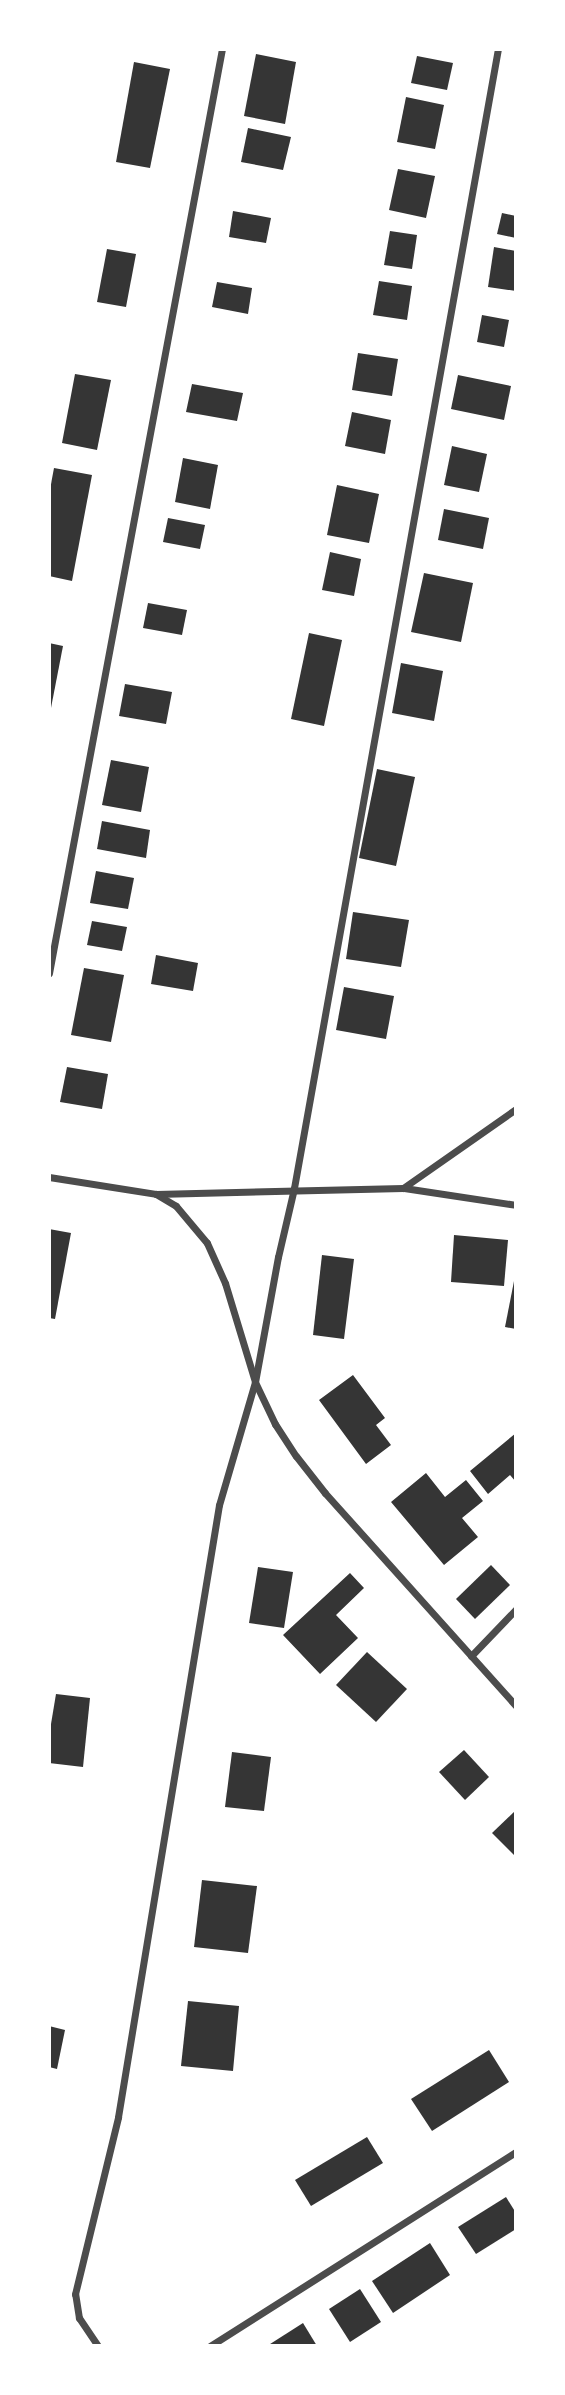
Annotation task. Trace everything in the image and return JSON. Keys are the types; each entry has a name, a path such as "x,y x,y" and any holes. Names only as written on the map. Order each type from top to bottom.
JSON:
{"street":[{"path":"49,973 222,49"},
{"path":"98,2346 79,2318 75,2294 118,2118 219,1505 256,1382 278,1257 294,1188 498,49"},
{"path":"403,1188 516,1109"},
{"path":"49,1177 156,1194 294,1188 403,1188 516,1205"},
{"path":"156,1194 176,1206 207,1243 225,1283 256,1382 275,1424 325,1493 516,1706"},
{"path":"471,1656 516,1609"},
{"path":"211,2346 516,2152"}],"building":[{"path":"256,54 296,62 285,124 244,116"},
{"path":"417,56 453,63 447,90 411,83"},
{"path":"134,62 170,69 150,168 116,162"},
{"path":"406,97 444,105 435,149 397,142"},
{"path":"248,128 291,137 283,170 241,162"},
{"path":"398,169 435,176 426,218 389,210"},
{"path":"233,211 271,218 266,243 229,237"},
{"path":"502,213 516,216 516,238 497,234"},
{"path":"390,231 417,235 412,269 384,265"},
{"path":"494,247 516,251 516,291 488,287"},
{"path":"107,249 136,254 126,307 97,302"},
{"path":"379,281 412,286 407,320 373,315"},
{"path":"217,282 252,288 248,314 212,307"},
{"path":"482,315 509,320 504,347 477,342"},
{"path":"358,353 398,359 392,396 352,390"},
{"path":"75,374 111,380 97,450 62,443"},
{"path":"458,375 511,386 504,420 451,409"},
{"path":"192,384 243,393 237,421 186,412"},
{"path":"352,412 391,420 385,454 345,446"},
{"path":"452,446 487,454 479,492 444,485"},
{"path":"183,458 218,465 210,509 175,502"},
{"path":"54,468 92,475 72,581 49,576 49,495"},
{"path":"337,485 379,494 369,543 327,535"},
{"path":"444,509 489,518 483,549 438,540"},
{"path":"168,518 205,525 200,549 163,542"},
{"path":"330,552 361,559 354,596 322,590"},
{"path":"424,573 473,583 461,642 411,632"},
{"path":"148,603 187,610 182,635 143,628"},
{"path":"309,633 342,640 324,726 291,719"},
{"path":"49,643 63,646 50,713 49,712"},
{"path":"401,663 443,671 434,721 392,713"},
{"path":"125,684 172,692 166,724 119,716"},
{"path":"111,760 149,767 141,812 102,805"},
{"path":"377,769 415,777 396,866 359,858"},
{"path":"102,821 150,830 146,858 97,849"},
{"path":"96,871 134,878 128,909 90,903"},
{"path":"353,912 409,920 401,967 346,959"},
{"path":"92,921 127,927 122,951 87,945"},
{"path":"156,955 198,963 193,991 151,984"},
{"path":"84,968 124,975 111,1042 71,1035"},
{"path":"344,987 394,996 386,1039 336,1030"},
{"path":"67,1067 108,1074 102,1109 60,1102"},
{"path":"49,1229 71,1233 55,1319 49,1318"},
{"path":"454,1235 508,1240 504,1286 451,1282"},
{"path":"322,1255 354,1259 344,1339 313,1335"},
{"path":"516,1276 516,1329 505,1327"},
{"path":"353,1375 385,1418 376,1425 391,1445 366,1464 319,1400"},
{"path":"516,1433 516,1482 510,1475 488,1494 470,1471"},
{"path":"426,1473 445,1497 466,1480 483,1501 462,1518 478,1537 444,1565 391,1502"},
{"path":"491,1565 510,1585 475,1619 456,1599"},
{"path":"258,1567 293,1572 284,1628 249,1623"},
{"path":"350,1573 364,1588 336,1615 358,1638 320,1674 283,1635"},
{"path":"367,1652 407,1689 376,1722 336,1685"},
{"path":"56,1694 90,1698 83,1767 49,1763 49,1736"},
{"path":"464,1750 489,1777 465,1800 439,1772"},
{"path":"232,1752 271,1757 264,1811 225,1807"},
{"path":"516,1810 516,1857 492,1833"},
{"path":"202,1880 257,1886 248,1953 194,1947"},
{"path":"188,2001 239,2006 233,2071 181,2066"},
{"path":"49,2026 65,2030 57,2069 49,2067"},
{"path":"489,2050 509,2082 432,2131 411,2099"},
{"path":"367,2137 383,2163 311,2206 295,2180"},
{"path":"506,2197 516,2213 516,2229 476,2254 458,2227"},
{"path":"430,2243 450,2275 393,2313 372,2281"},
{"path":"360,2289 381,2322 350,2342 329,2309"},
{"path":"303,2323 317,2346 267,2346"}]}
